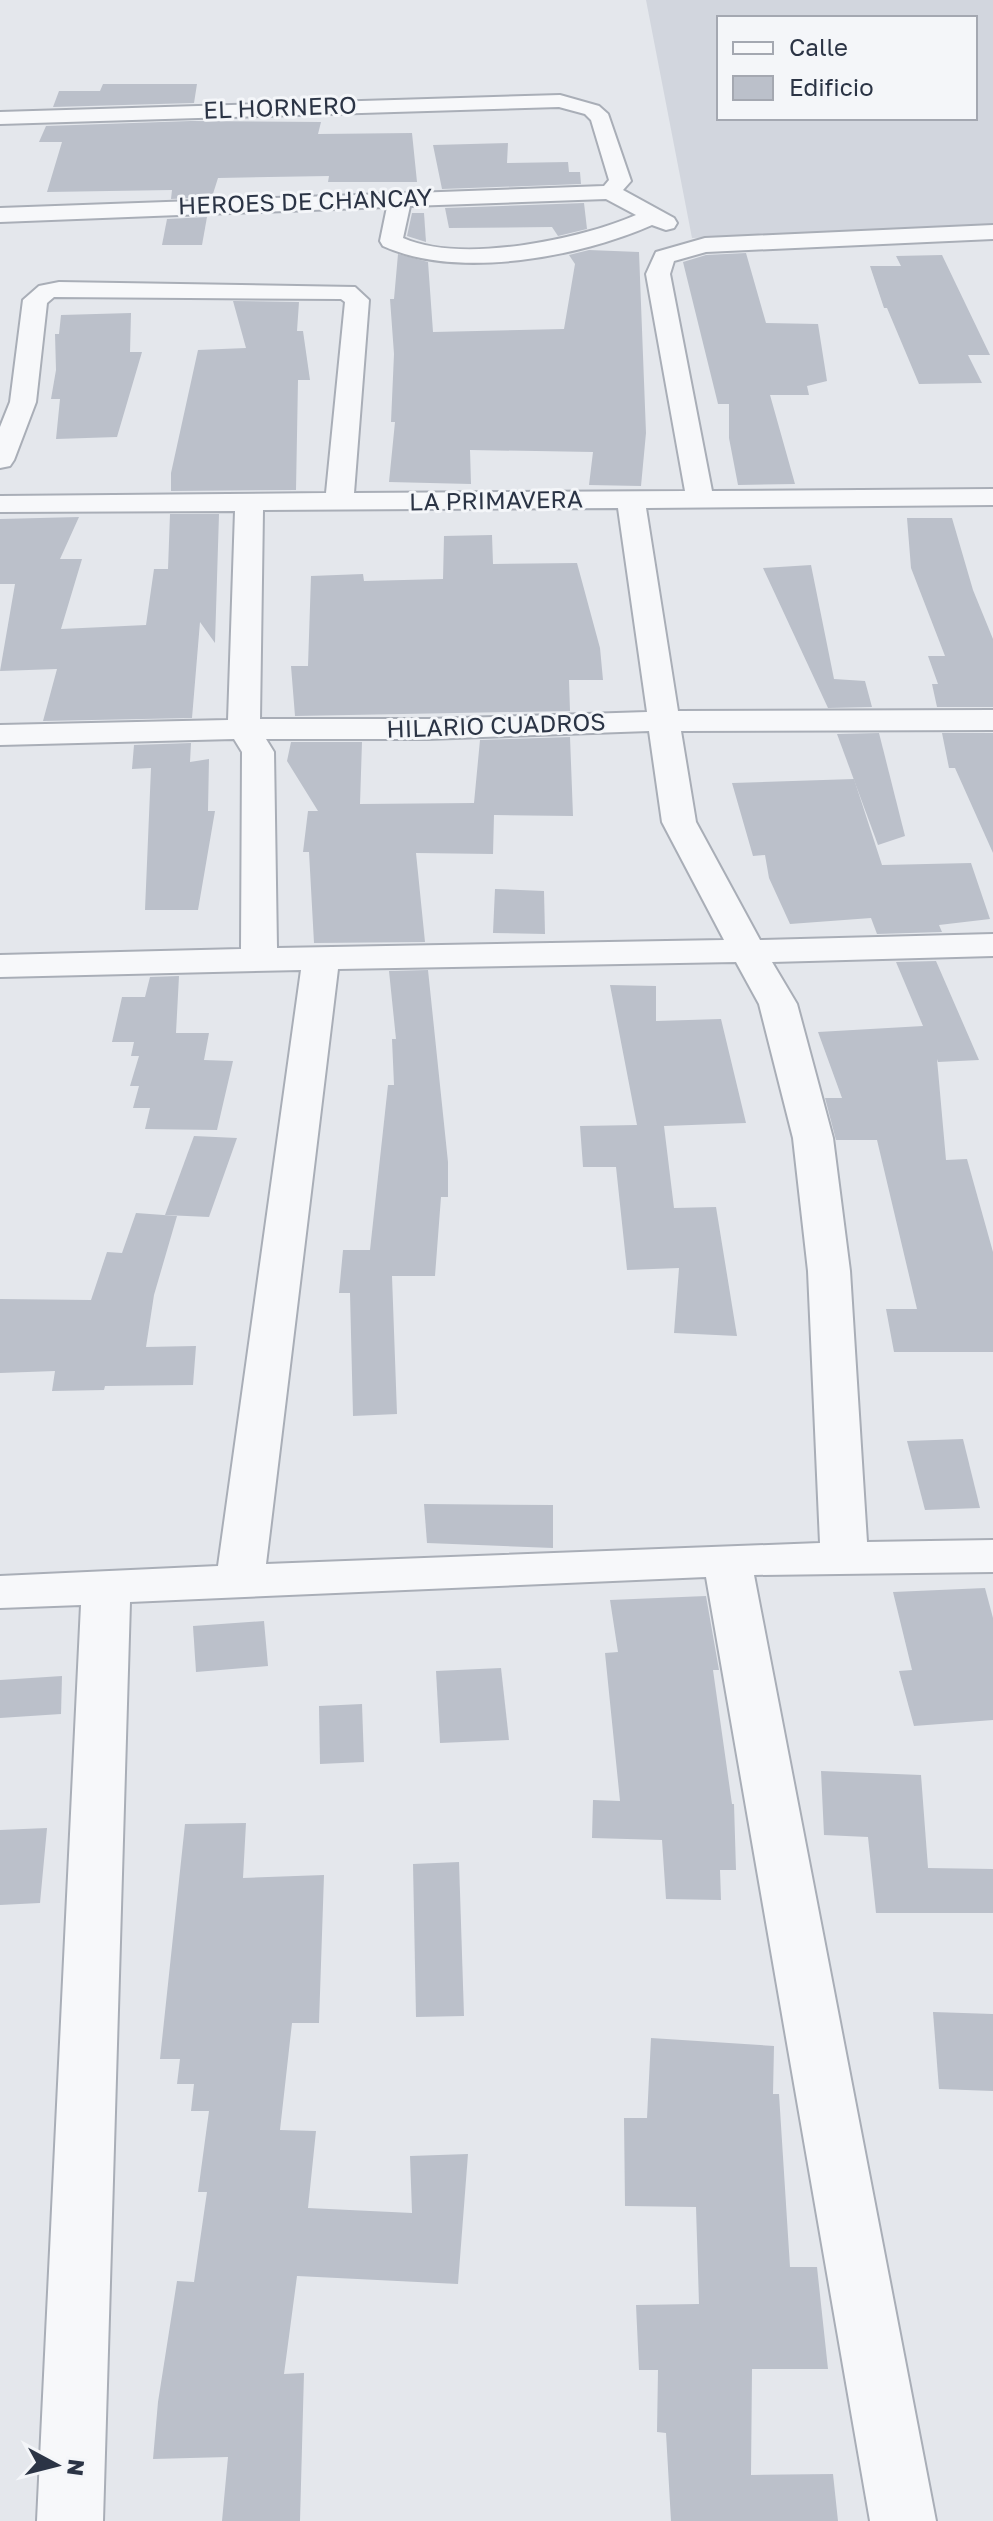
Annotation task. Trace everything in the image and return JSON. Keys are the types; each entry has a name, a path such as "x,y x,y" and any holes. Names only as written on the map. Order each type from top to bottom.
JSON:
{"street":[{"name":"EL HORNERO","path":"0,118 560,101 592,110 601,118 620,181 610,192"},
{"name":"HEROES DE CHANCAY","path":"0,215 610,192"},
{"path":"400,199 391,241 418,253 486,253 559,247 659,220 610,192"},
{"path":"700,499 658,274 664,257 705,245 988,238"},
{"path":"0,460 23,402 35,300 47,291 347,292 357,300 339,502"},
{"name":"LA PRIMAVERA","path":"0,504 993,497"},
{"path":"631,499 679,822 778,1004 813,1138 829,1271 844,1558"},
{"path":"249,504 245,570 244,729 258,752 259,960"},
{"name":"HILARIO CUADROS","path":"0,735 244,729 428,729 662,721 993,720"},
{"path":"0,966 993,945"},
{"path":"240,1580 321,958"},
{"path":"0,1592 106,1590 240,1580 727,1560 993,1556"},
{"path":"727,1560 903,2521"},
{"path":"70,2521 106,1590"}],"shaded area":[{"path":"646,0 993,0 993,226 692,238"}],"building":[{"path":"103,84 197,84 194,103 53,107 59,91 100,91"},
{"path":"191,121 321,122 318,134 412,133 417,182 328,182 329,176 218,178 212,197 171,199 172,190 47,192 62,142 39,142 46,126"},
{"path":"508,143 507,163 568,162 569,172 580,172 581,184 442,189 433,145"},
{"path":"584,203 587,229 558,236 552,227 449,228 445,208"},
{"path":"412,213 424,213 426,242 407,236"},
{"path":"207,217 202,245 162,245 167,219"},
{"path":"589,250 639,252 646,433 641,486 589,485 593,452 470,450 471,484 389,482 395,422 391,422 394,354 390,299 394,299 398,254 428,262 433,332 564,329 575,264 569,255"},
{"path":"746,253 766,323 818,324 827,381 807,386 809,395 770,395 795,484 738,485 729,438 729,404 718,404 683,262 706,255"},
{"path":"942,255 990,355 968,355 982,383 919,384 887,308 884,308 870,266 901,266 896,256"},
{"path":"233,301 299,302 297,331 303,331 310,380 298,380 296,490 171,491 171,473 198,350 246,348"},
{"path":"131,313 130,352 142,352 117,437 56,439 60,399 51,399 56,370 55,334 59,334 61,315"},
{"path":"170,514 219,514 215,643 200,622 192,718 43,721 57,669 0,671 15,584 0,584 0,519 79,517 60,559 82,559 61,629 146,625 154,569 168,569"},
{"path":"907,518 952,518 973,590 993,639 993,707 937,707 932,684 938,684 928,656 945,656 911,568"},
{"path":"492,535 493,564 577,563 600,648 603,680 569,680 570,711 295,716 291,666 308,666 311,576 363,574 364,581 443,579 444,536"},
{"path":"811,565 834,679 865,681 872,707 828,708 763,568"},
{"path":"879,733 905,836 878,845 837,734"},
{"path":"942,733 993,733 993,853 955,768 949,768"},
{"path":"570,737 573,816 494,815 493,854 416,853 425,942 314,943 309,852 303,852 308,811 318,811 287,761 291,742 362,742 360,804 474,803 480,740"},
{"path":"191,743 190,762 209,759 208,811 215,811 198,910 145,910 151,768 132,769 134,745"},
{"path":"854,779 882,865 971,863 990,919 939,925 942,932 877,934 871,918 790,924 769,878 765,855 753,856 732,783"},
{"path":"495,889 544,891 545,934 493,933"},
{"path":"936,961 979,1060 938,1062 937,1059 946,1160 967,1159 993,1252 993,1352 894,1352 886,1309 917,1309 877,1140 836,1140 825,1098 842,1098 818,1032 923,1026 896,962"},
{"path":"428,970 448,1162 448,1197 441,1197 435,1276 392,1276 397,1414 353,1416 350,1293 339,1293 343,1250 370,1250 388,1085 394,1085 392,1039 396,1039 389,971"},
{"path":"179,976 176,1033 209,1033 204,1060 233,1061 217,1130 145,1129 150,1108 133,1108 139,1086 130,1086 139,1056 131,1056 134,1042 112,1042 122,997 145,997 150,977"},
{"path":"610,985 656,986 656,1021 721,1019 746,1123 664,1126 674,1208 716,1207 737,1336 674,1333 679,1268 627,1270 616,1167 583,1167 580,1126 637,1125"},
{"path":"194,1136 237,1138 209,1217 165,1215"},
{"path":"136,1213 177,1216 154,1295 146,1347 196,1346 193,1385 105,1386 104,1390 52,1391 55,1371 0,1373 0,1299 91,1300 107,1252 122,1253"},
{"path":"963,1439 980,1508 925,1510 907,1441"},
{"path":"424,1504 553,1505 553,1548 427,1543"},
{"path":"985,1588 993,1618 993,1720 914,1726 899,1671 912,1670 893,1592"},
{"path":"706,1596 719,1670 713,1670 734,1804 736,1870 720,1870 721,1900 666,1899 662,1840 592,1838 593,1800 620,1801 605,1653 618,1652 610,1600"},
{"path":"264,1621 268,1666 196,1672 193,1626"},
{"path":"501,1668 509,1740 440,1743 436,1671"},
{"path":"62,1676 61,1714 0,1718 0,1680"},
{"path":"362,1704 364,1762 320,1764 319,1706"},
{"path":"821,1771 921,1775 928,1868 993,1869 993,1913 876,1913 868,1837 824,1835"},
{"path":"246,1823 243,1878 324,1875 319,2023 292,2023 280,2130 316,2131 308,2208 412,2213 410,2156 468,2154 458,2284 297,2276 284,2374 304,2373 300,2521 222,2521 228,2457 153,2459 158,2402 177,2281 194,2282 207,2192 198,2192 209,2111 191,2111 194,2084 177,2084 180,2059 160,2059 185,1824"},
{"path":"47,1828 40,1903 0,1905 0,1830"},
{"path":"459,1862 464,2016 416,2017 413,1864"},
{"path":"933,2012 993,2014 993,2091 939,2089"},
{"path":"651,2038 774,2046 773,2094 779,2094 790,2267 817,2267 828,2369 752,2369 751,2475 833,2474 838,2521 671,2521 666,2433 657,2432 658,2370 639,2370 636,2305 699,2304 696,2207 625,2206 624,2118 647,2118"}]}
